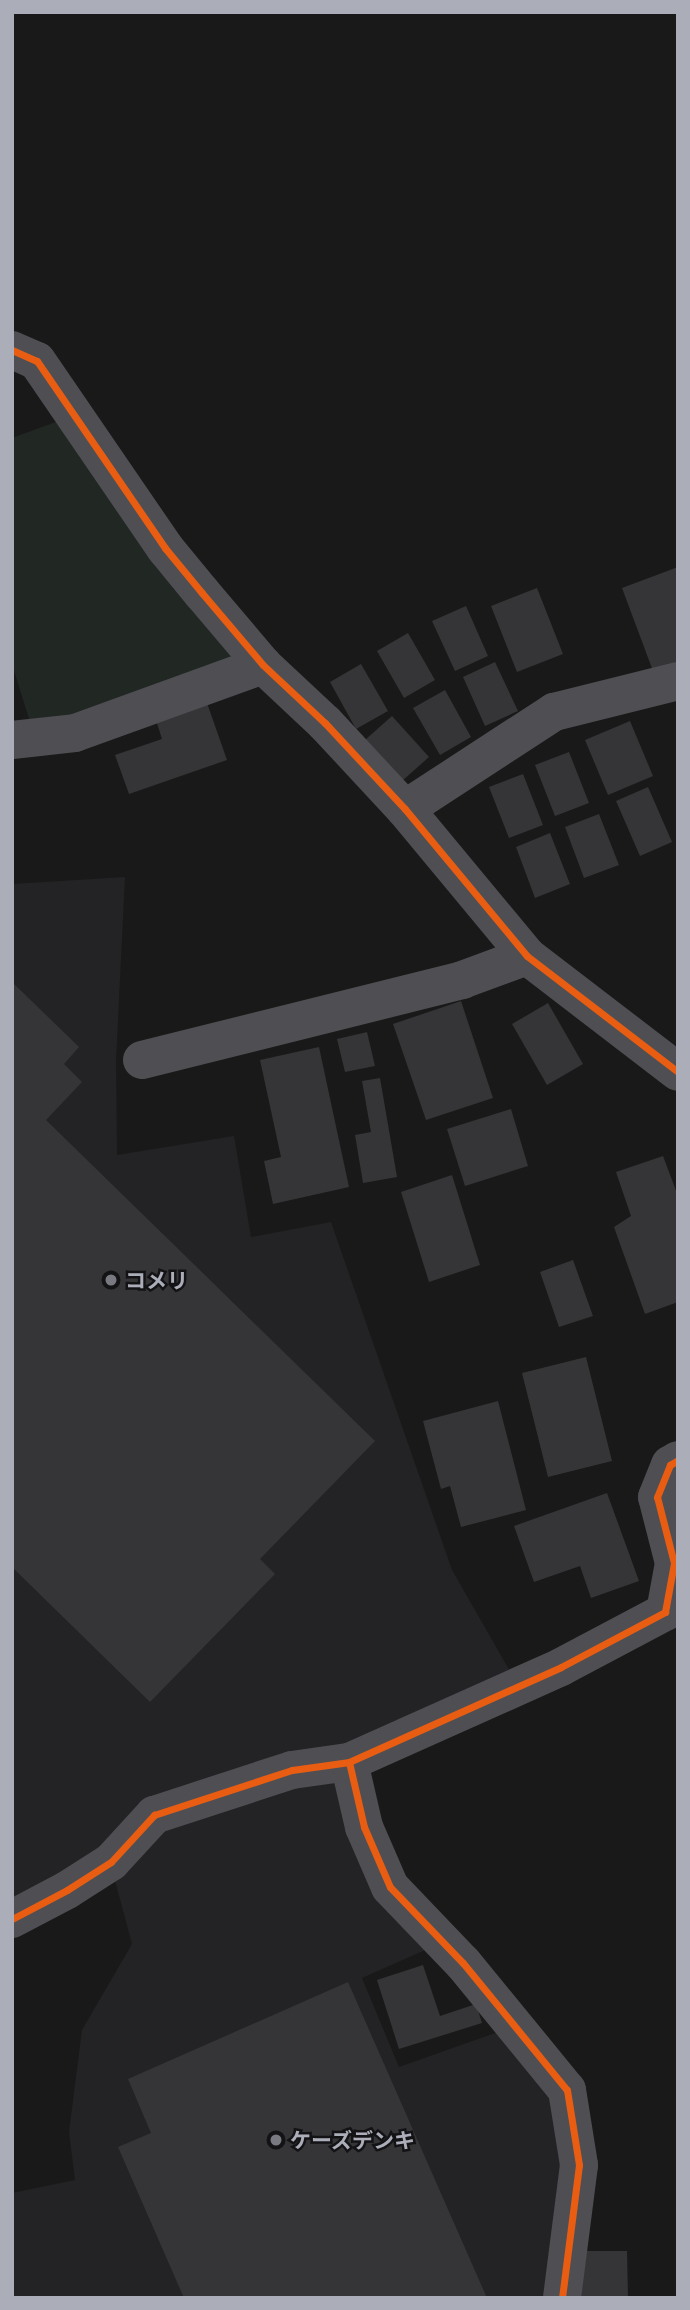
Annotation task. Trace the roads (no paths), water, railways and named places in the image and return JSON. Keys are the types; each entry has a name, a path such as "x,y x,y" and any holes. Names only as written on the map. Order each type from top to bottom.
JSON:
{"street":[{"path":"12,350 37,361 165,548 263,665 325,723 404,809 527,956 678,1072"},
{"path":"12,740 75,733 263,665"},
{"path":"404,809 554,712 678,681"},
{"path":"142,1059 462,980 527,956"},
{"path":"12,1919 67,1890 111,1862 154,1815 292,1770 349,1762 561,1667 666,1612 674,1563 657,1497 670,1465 678,1460"},
{"path":"349,1762 364,1827 390,1887 463,1963 567,2090 579,2165 562,2298"}],"place":[{"name":"コメリ","path":"111,1280"},
{"name":"ケーズデンキ","path":"276,2140"}]}
